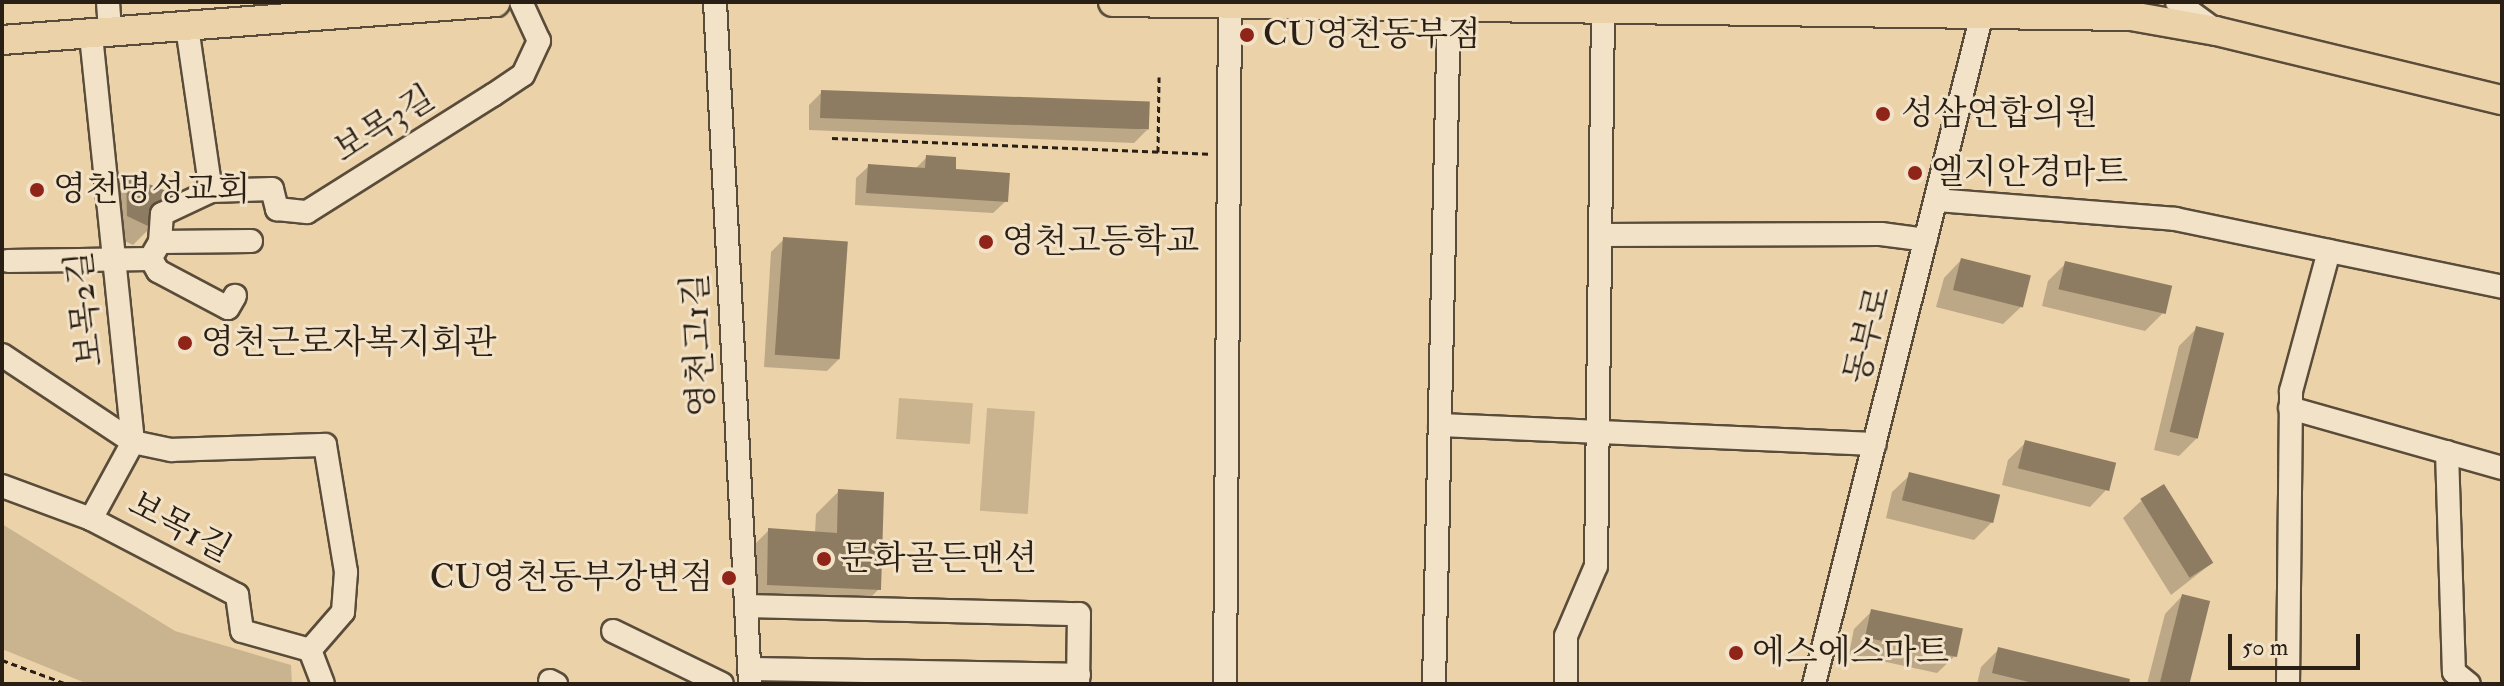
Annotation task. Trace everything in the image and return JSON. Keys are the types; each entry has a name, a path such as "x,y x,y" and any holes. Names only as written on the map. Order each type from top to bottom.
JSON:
{"main road":[{"path":"2,40 438,4 496,2"},
{"path":"1113,2 1603,10 1648,6 1984,8 2131,16 2216,31 2502,100"}],"street":[{"name":"보목2길","path":"108,2 101,33 115,259 133,442"},
{"name":"보목3길","path":"211,191 272,189 277,209 307,212 523,75 539,41 521,2"},
{"name":"영천고1길","path":"715,2 749,676"},
{"path":"2177,2 2216,31"},
{"path":"1225,684 1230,5"},
{"path":"1434,7 1440,425 1434,684"},
{"name":"동부로","path":"1814,684 1984,8"},
{"path":"1566,684 1566,636 1596,566 1603,10"},
{"path":"187,27 211,191 162,214 156,250 158,271 228,308 235,296"},
{"path":"1936,200 2175,219 2502,287"},
{"path":"1601,235 1881,234 1926,240"},
{"path":"8,261 115,259 156,250 251,241"},
{"path":"2288,684 2290,408 2329,251"},
{"path":"2,355 133,442 172,450 325,445 346,572 343,612 310,650 323,684"},
{"path":"2290,408 2502,468"},
{"path":"1440,425 1875,444"},
{"path":"91,519 133,442"},
{"path":"2447,452 2454,672 2469,684"},
{"name":"보목1길","path":"2,486 91,519 237,595 242,631 310,650"},
{"path":"747,606 1079,614 1078,680 749,676"},
{"path":"613,631 722,684"}],"path":[{"path":"1158,152 1159,77"},
{"path":"832,138 1229,155"},
{"path":"2,660 67,684"}],"shaded area":[{"path":"899,398 973,403 970,444 896,439"},
{"path":"987,408 1035,411 1028,514 980,511"},
{"path":"2,524 175,631 291,665 292,684 88,684 2,649"}],"building":[{"path":"821,90 1150,101 1149,129 820,118"},
{"path":"926,155 956,157 956,169 1010,173 1008,202 866,193 868,164 925,168"},
{"path":"126,175 169,192 152,228 127,216"},
{"path":"783,237 848,242 840,359 775,355"},
{"path":"1961,258 2031,275 2023,307 1953,290"},
{"path":"2065,261 2172,286 2166,314 2058,289"},
{"path":"2196,326 2224,333 2198,439 2170,432"},
{"path":"2025,440 2116,463 2109,491 2018,468"},
{"path":"1909,472 2000,495 1993,523 1902,500"},
{"path":"2164,484 2213,563 2190,578 2140,499"},
{"name":"문화골든맨션","path":"838,489 884,492 881,590 767,585 768,528 837,533"},
{"path":"2182,594 2210,601 2189,684 2160,684"},
{"path":"1871,609 1963,629 1957,657 1865,637"},
{"path":"1998,647 2130,679 2129,684 2037,684 1992,673"}],"place":[{"name":"CU영천동부점","path":"1247,35"},
{"name":"성삼연합의원","path":"1883,114"},
{"name":"엘지안경마트","path":"1915,173"},
{"name":"영천명성교회","path":"37,190"},
{"name":"영천고등학교","path":"986,242"},
{"name":"영천근로자복지회관","path":"185,343"},
{"name":"문화골든맨션","path":"824,559"},
{"name":"CU영천동부강변점","path":"729,578"},
{"name":"에스에스마트","path":"1736,653"}]}
